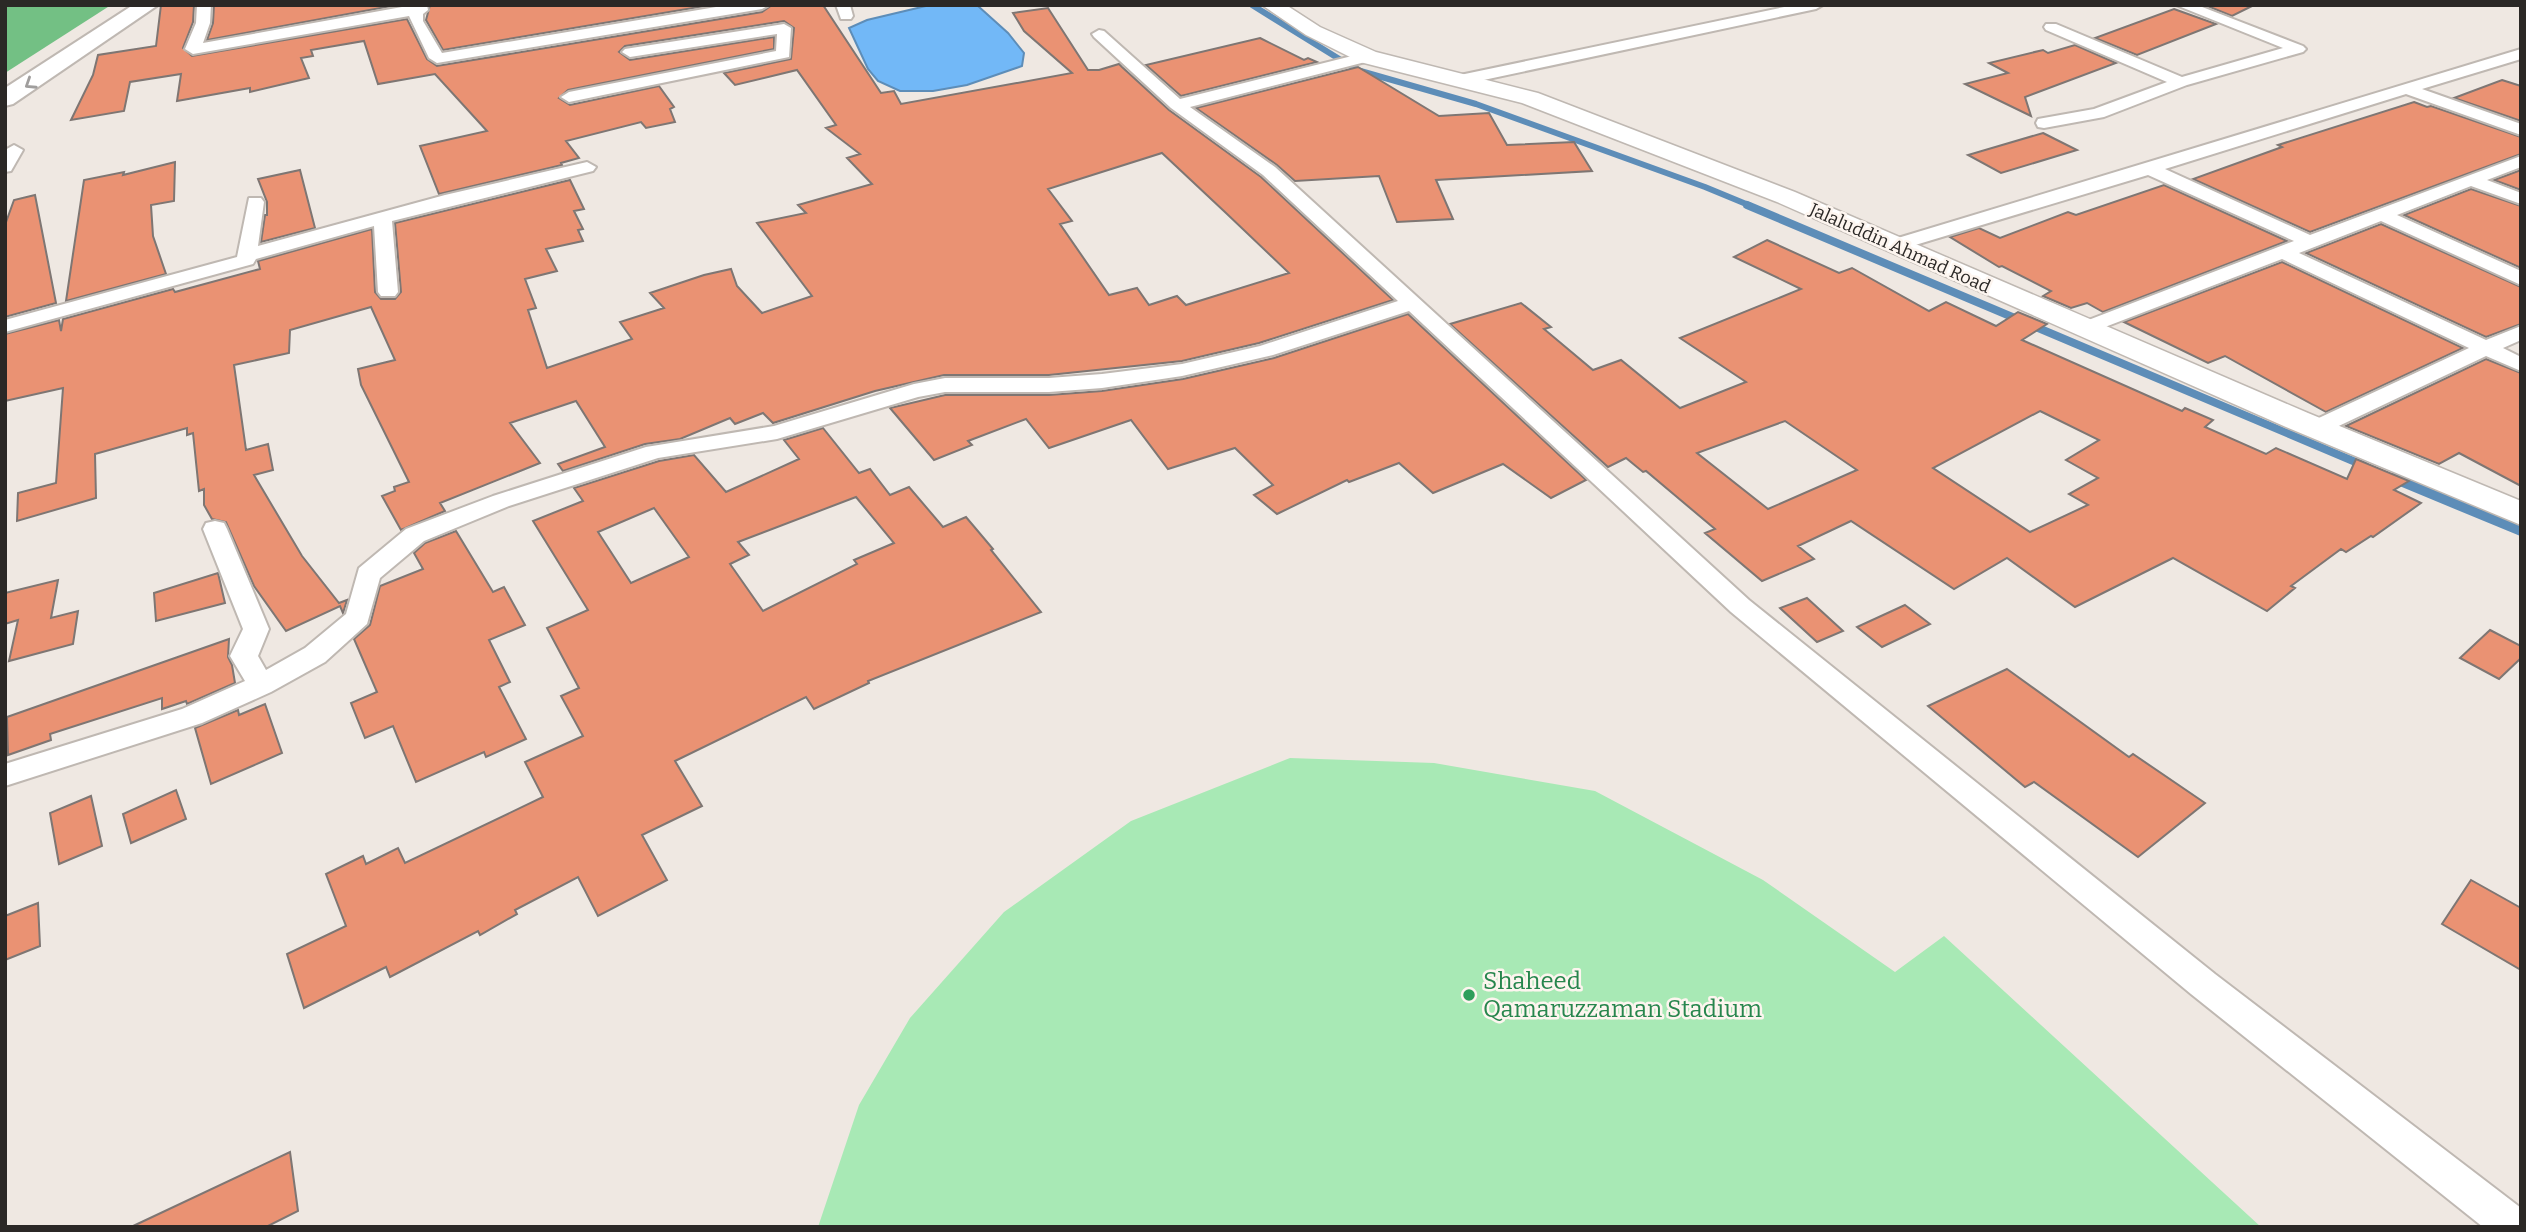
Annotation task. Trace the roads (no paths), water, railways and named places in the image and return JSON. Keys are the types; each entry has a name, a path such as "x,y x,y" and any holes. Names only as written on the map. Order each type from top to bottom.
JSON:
{"main road":[{"path":"5,79 122,5"},
{"path":"5,99 148,5"}],"street":[{"path":"204,5 203,23 193,49 418,8 416,21 437,58 716,10 762,5"},
{"name":"Jalaluddin Ahmad Road","path":"1272,5 1313,31 1368,57 1530,98 1786,197 2316,428 2521,514"},
{"path":"1460,80 1816,5"},
{"path":"2044,123 2098,113 2181,82 2298,49 2183,5"},
{"path":"2199,12 2231,5"},
{"path":"569,97 784,54 784,22 630,52"},
{"path":"2051,27 2181,82"},
{"path":"1099,34 1177,106 1269,171 1740,606 2203,984 2514,1227"},
{"path":"1895,245 2073,194 2405,88 2521,54"},
{"path":"1177,106 1368,57"},
{"path":"2405,88 2521,130"},
{"path":"2502,123 2521,117"},
{"path":"5,167 14,150"},
{"path":"2085,328 2521,161"},
{"path":"247,256 383,218 587,167"},
{"path":"2150,169 2308,241"},
{"path":"2471,180 2521,199"},
{"path":"5,326 174,282 246,260 255,202"},
{"path":"2383,215 2521,279"},
{"path":"383,218 388,292"},
{"path":"2284,253 2521,365"},
{"path":"5,775 192,716 261,685 314,655 358,618 368,574 415,535 501,500 654,452 776,432 914,391 945,385 1049,385 1102,381 1182,370 1266,351 1414,303"},
{"path":"2316,428 2521,332"},
{"path":"215,529 256,629 244,656 261,685"}],"water":[{"path":"930,5 978,6 1008,33 1024,53 1022,66 967,85 933,91 900,91 878,81 868,69 849,28 867,20"}],"waterway":[{"path":"1252,5 1357,70 1476,104 1751,206"},
{"path":"1747,205 2365,466"},
{"path":"2393,478 2521,531"}],"place":[{"name":"Shaheed Qamaruzzaman Stadium","path":"1469,995"}]}
